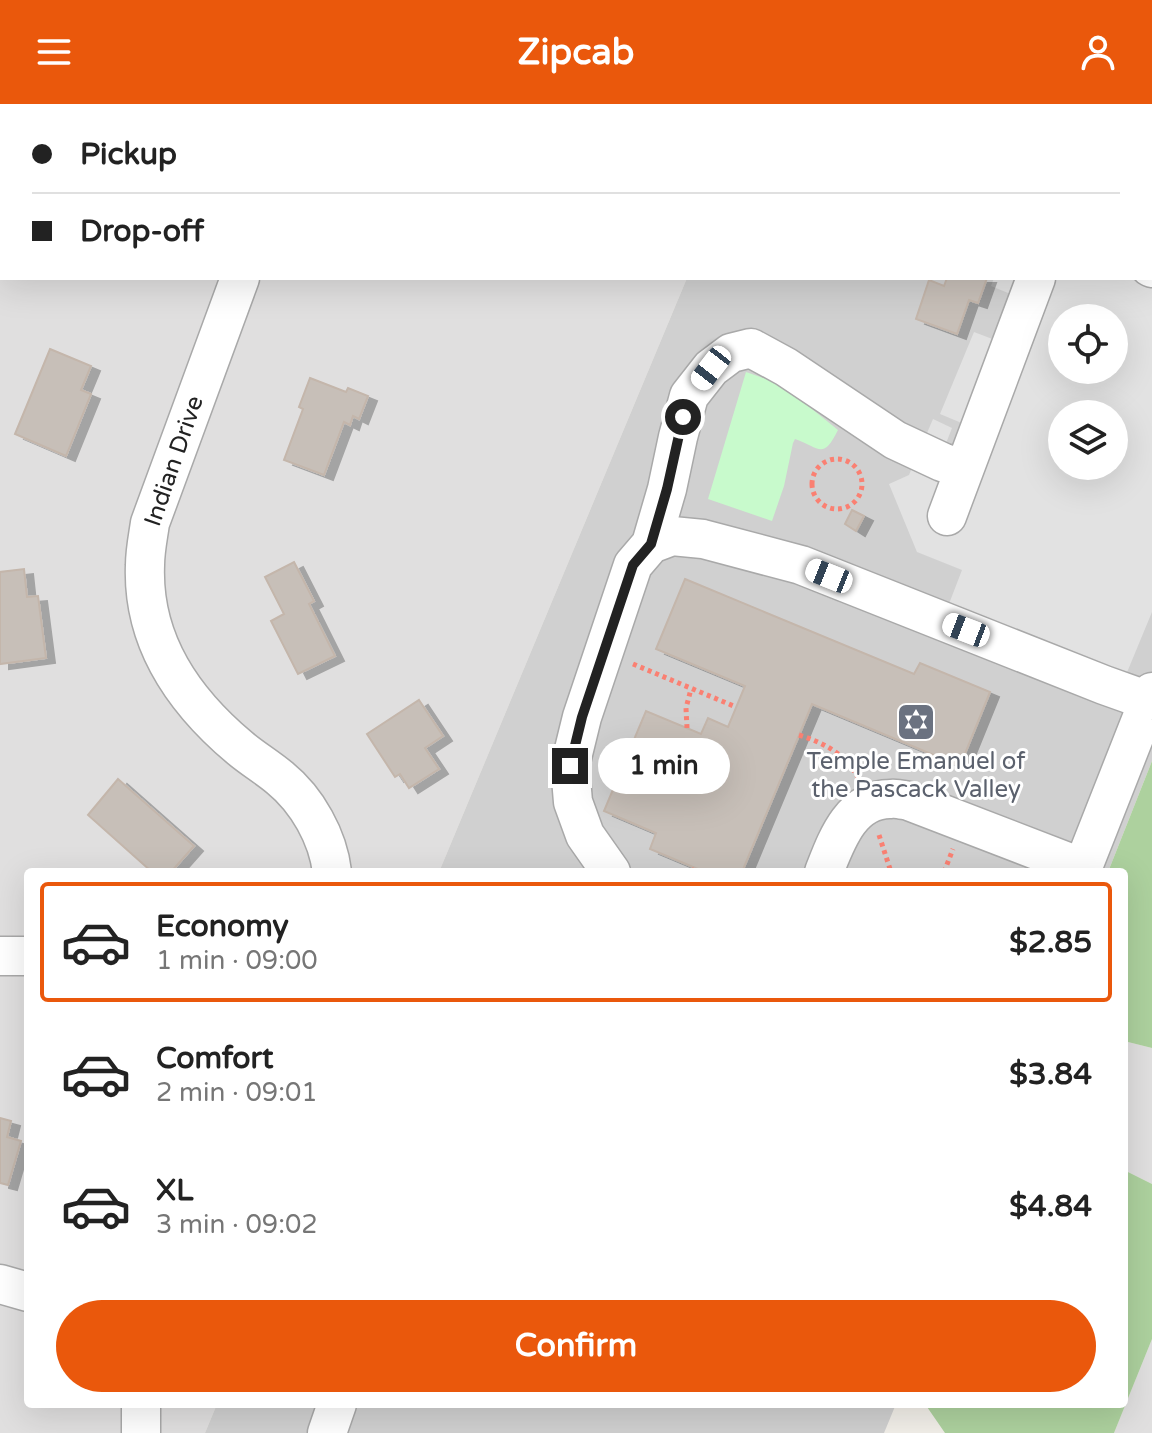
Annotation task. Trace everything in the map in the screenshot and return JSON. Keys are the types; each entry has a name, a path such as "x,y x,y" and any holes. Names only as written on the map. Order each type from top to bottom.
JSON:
{"street":[{"name":"Indian Drive","path":"239,280 150,523 145,565 146,598 162,655 183,688 201,713 241,749 282,779 311,813 330,856 332,868"},
{"path":"947,516 1035,280"},
{"path":"608,868 585,835 573,802 570,766 582,717 633,565 651,544 689,396 711,368 731,353 751,348 786,367 895,440 964,470"},
{"path":"651,544 672,536 703,539 801,565 1089,679 1150,697 1083,868"},
{"path":"826,868 841,831 854,814 869,803 888,798 909,801 1077,868"},
{"path":"0,956 24,956"},
{"path":"0,1284 24,1291"},
{"path":"141,1408 141,1433"},
{"path":"327,1433 336,1408"}],"path":[{"path":"832,459 841,459 855,467 862,483 857,499 843,509 826,507 814,497 811,489 814,473 832,459"},
{"path":"627,662 736,707"},
{"path":"687,728 686,708 691,689"}],"shaded area":[{"path":"0,280 686,280 441,868 24,868 24,1408 215,1408 205,1433 0,1433"},
{"path":"686,280 1152,280 1152,761 1110,868 441,868"},
{"path":"993,280 1136,280 1152,287 1152,612 1123,682 947,609 962,570 917,552 889,484 909,475 933,419 952,428 943,451 988,434 940,414 974,332 995,340 1013,295 991,286"},
{"path":"1128,1042 1152,1048 1152,1184 1128,1172"},
{"path":"1152,1339 1152,1433 1114,1433 1124,1408 1128,1408 1128,1398"},
{"path":"215,1408 894,1408 884,1433 205,1433"}],"green space":[{"path":"746,372 781,384 838,430 828,445 820,449 795,439 772,521 708,499"},
{"path":"1152,761 1152,1048 1128,1042 1128,868 1110,868"},
{"path":"1128,1172 1152,1184 1152,1339 1128,1398"},
{"path":"928,1408 1124,1408 1114,1433 945,1433"}],"building":[{"path":"929,280 944,286 946,280 986,280 978,303 969,300 957,334 916,319"},
{"path":"50,349 91,366 81,390 91,394 66,456 15,434"},
{"path":"310,378 346,392 348,388 368,396 359,419 353,416 350,425 344,422 324,475 284,460 303,409 299,407"},
{"path":"852,510 864,516 856,531 845,524"},
{"path":"294,562 314,601 309,604 335,656 298,674 271,621 284,614 265,577"},
{"path":"24,569 27,597 38,596 46,658 0,664 0,572"},
{"name":"Temple Emanuel of the Pascack Valley","path":"685,579 914,674 920,663 990,692 960,766 812,704 744,868 695,868 650,849 656,833 604,811 646,711 701,734 708,718 728,727 745,686 656,649"},
{"path":"419,700 443,736 425,748 439,769 409,788 400,774 395,777 367,734"},
{"path":"118,779 194,846 175,868 148,868 88,815"},
{"path":"0,1118 11,1121 7,1137 21,1141 8,1185 0,1183"}],"place":[{"name":"Temple Emanuel of the Pascack Valley","path":"916,722"}],"route":[{"path":"570,766 582,717 633,565 651,544 683,417"}]}
